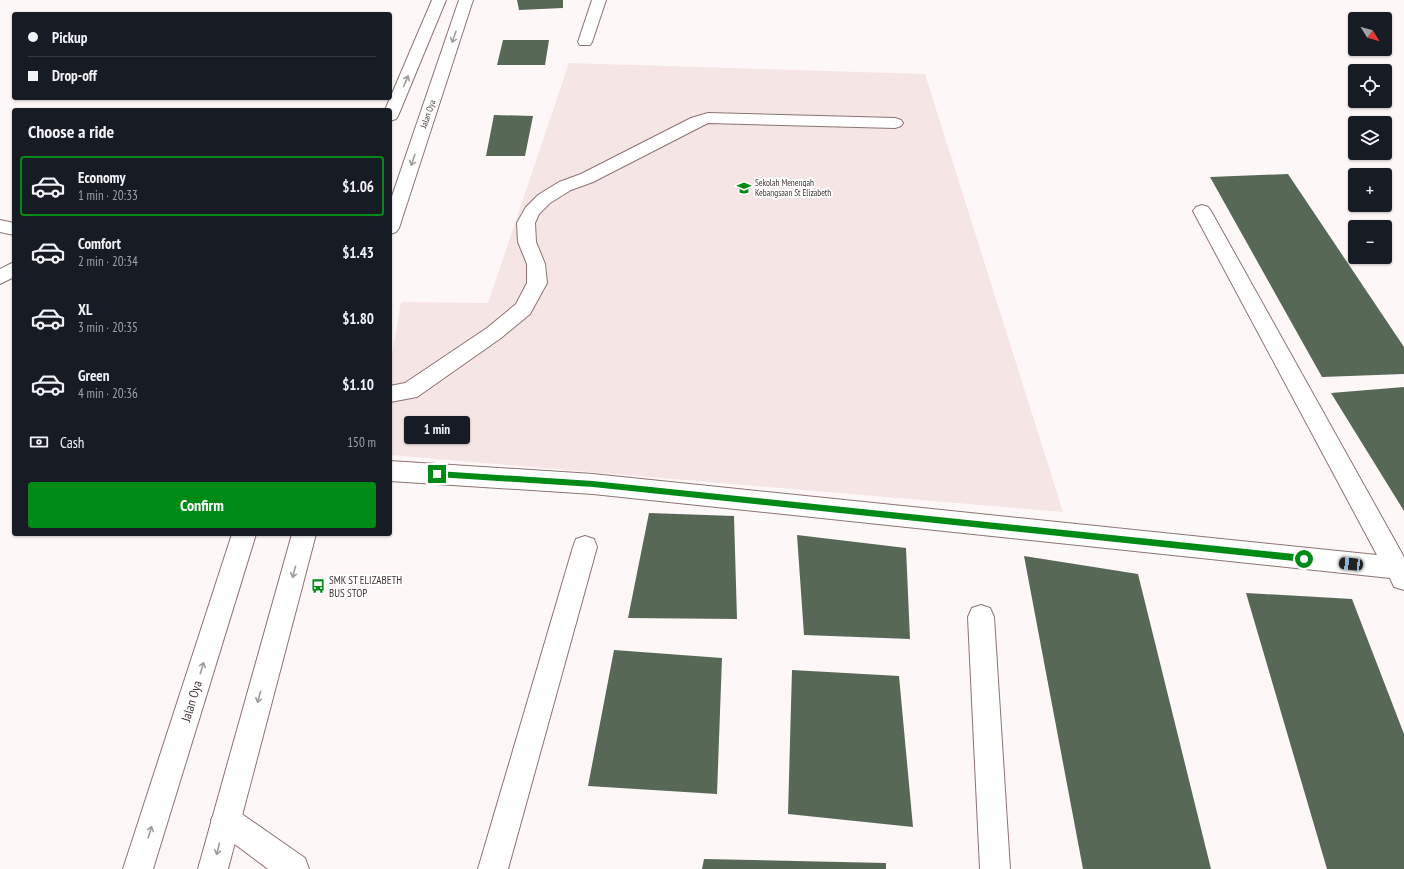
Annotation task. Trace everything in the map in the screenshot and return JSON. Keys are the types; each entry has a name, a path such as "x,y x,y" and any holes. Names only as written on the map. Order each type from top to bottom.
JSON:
{"street":[{"path":"392,111 438,0"},
{"name":"Jalan Oya","path":"392,222 466,0"},
{"path":"585,42 599,0"},
{"path":"392,394 410,391 494,333 523,309 537,283 536,264 527,242 526,223 532,211 544,199 565,186 587,178 697,121 708,118 895,123"},
{"path":"1202,211 1401,575"},
{"path":"0,226 12,229"},
{"path":"0,277 12,270"},
{"path":"392,471 593,484 1401,575"},
{"name":"Jalan Oya","path":"138,869 243,536"},
{"path":"213,869 303,536"},
{"path":"493,869 585,547"},
{"path":"981,617 995,869"},
{"path":"226,820 294,869"}],"shaded area":[{"name":"Sekolah Menengah Kebangsaan St Elizabeth","path":"569,63 925,74 1063,512 392,455 392,354 401,302 488,303"}],"building":[{"path":"517,0 563,0 563,8 519,10"},
{"path":"503,40 549,40 545,65 497,65"},
{"path":"494,115 533,116 525,156 486,156"},
{"path":"1288,174 1404,347 1404,374 1322,377 1210,177"},
{"path":"1404,387 1404,511 1331,393"},
{"path":"649,513 734,516 737,619 628,618"},
{"path":"797,535 906,548 910,639 804,635"},
{"path":"1024,556 1138,574 1211,869 1083,869"},
{"path":"1246,593 1352,599 1404,734 1404,869 1327,869"},
{"path":"614,650 722,658 717,794 588,786"},
{"path":"792,670 899,676 913,827 788,814"},
{"path":"704,859 886,863 886,869 702,869"}],"place":[{"name":"Sekolah Menengah Kebangsaan St Elizabeth","path":"744,188"},
{"name":"SMK ST ELIZABETH BUS STOP","path":"318,586"}],"route":[{"path":"437,474 593,484 1304,559"}]}
